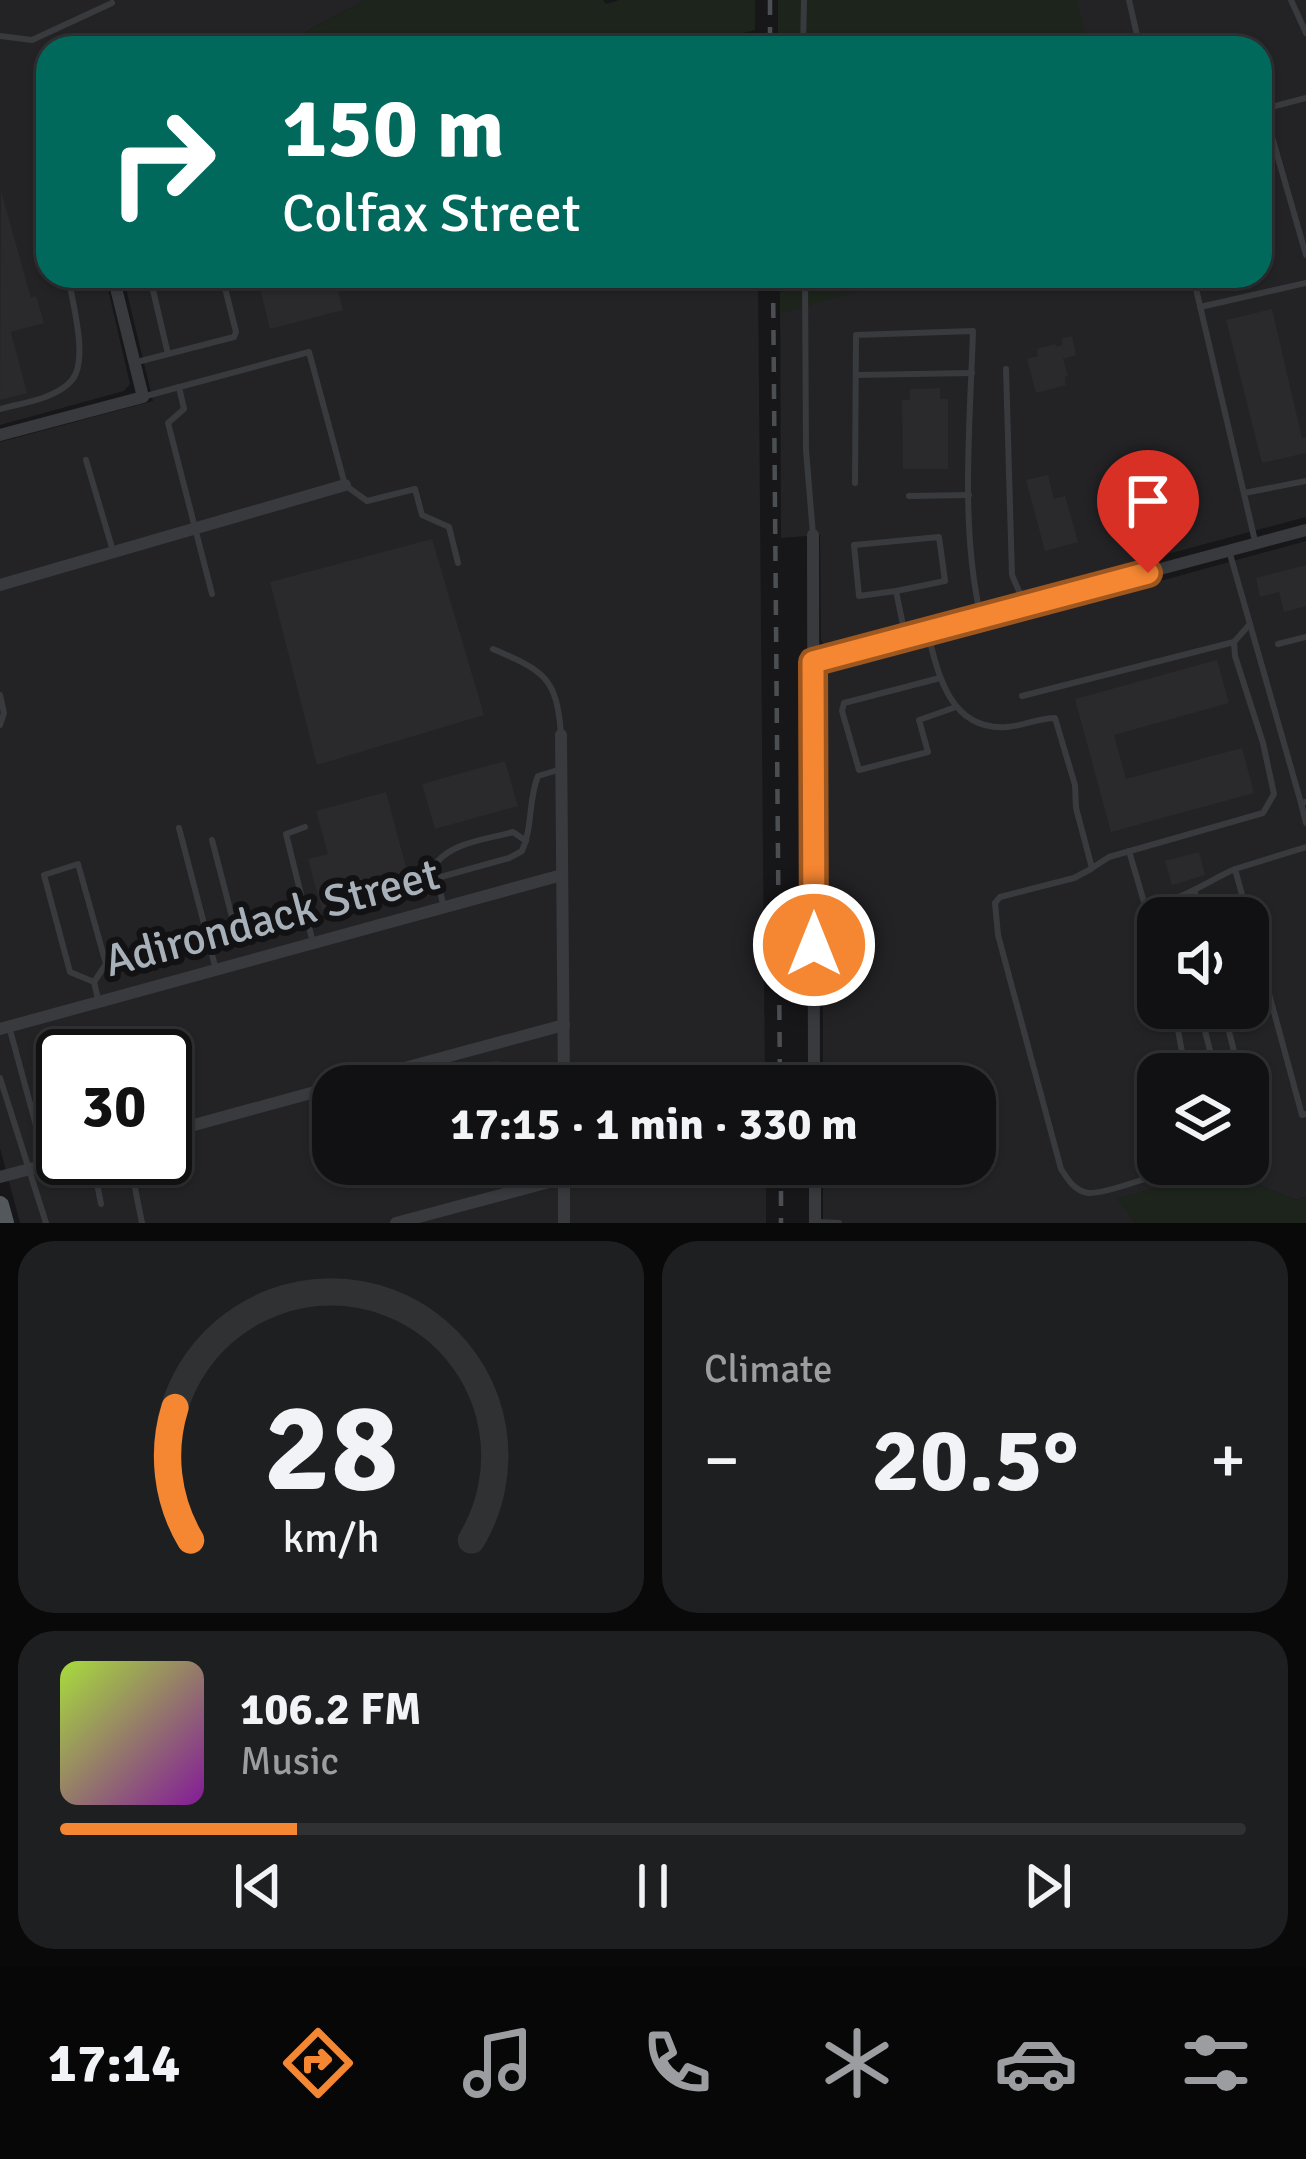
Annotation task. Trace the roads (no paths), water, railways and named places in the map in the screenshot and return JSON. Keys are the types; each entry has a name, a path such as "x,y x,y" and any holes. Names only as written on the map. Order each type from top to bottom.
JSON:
{"main road":[{"path":"0,1205 5,1223"}],"street":[{"path":"0,435 143,397 116,288"},
{"path":"0,585 345,485"},
{"path":"813,662 1306,530"},
{"path":"813,535 814,1065"},
{"path":"561,735 564,1065"},
{"name":"Adirondack Street","path":"4,1028 562,875"},
{"path":"417,1065 564,1025"},
{"path":"192,1126 312,1093"},
{"path":"0,1178 36,1168"},
{"path":"396,1223 519,1185"},
{"path":"564,1185 565,1223"},
{"path":"814,1185 815,1222"}],"lane":[{"path":"803,36 804,0"},
{"path":"1129,0 1137,36"},
{"path":"1291,0 1306,33"},
{"path":"41,36 112,3"},
{"path":"0,36 36,38"},
{"path":"1272,106 1306,98"},
{"path":"1272,142 1306,255"},
{"path":"1200,307 1306,283"},
{"path":"0,409 49,395 73,380 81,356 70,288"},
{"path":"152,288 168,354"},
{"path":"134,362 234,337 225,288"},
{"path":"805,288 806,450 813,535"},
{"path":"1196,288 1256,543"},
{"path":"855,483 856,335 974,332 969,495 980,619"},
{"path":"143,397 309,352 345,485 367,501 416,489 422,515 449,526 458,563"},
{"path":"1006,369 1012,575 1025,606"},
{"path":"856,375 972,373"},
{"path":"179,387 184,409 168,423 212,594"},
{"path":"86,460 113,551"},
{"path":"1244,493 1306,481"},
{"path":"909,496 969,495"},
{"path":"939,537 945,581 896,591 860,596 854,544 939,537"},
{"path":"1229,550 1306,823"},
{"path":"896,591 905,639"},
{"path":"1022,696 1234,642 1250,624"},
{"path":"928,633 940,678 965,717 998,727 1055,718 1076,785 1076,808 1092,868"},
{"path":"1278,644 1306,637"},
{"path":"1137,1181 1084,1193 1061,1169 998,935 995,902 1074,878 1109,857 1263,813 1274,794 1234,642"},
{"path":"493,649 531,666 550,684 559,705 561,735"},
{"path":"940,678 844,703 842,711 859,770 928,752 919,720 956,707"},
{"path":"0,695 4,713 0,725"},
{"path":"437,878 522,851 532,788 538,776 562,770"},
{"path":"305,827 286,834 313,944"},
{"path":"179,828 216,970"},
{"path":"444,908 437,862 452,849 513,832 526,841"},
{"path":"210,947 238,940 212,839"},
{"path":"1179,897 1235,869 1306,847"},
{"path":"1129,851 1142,897"},
{"path":"94,982 70,972 44,875 78,864 106,964 94,982 99,1002"},
{"path":"1235,869 1302,1115 1306,1114"},
{"path":"1195,892 1196,897"},
{"path":"4,1028 36,1132"},
{"path":"1204,1029 1213,1062 1235,1055 1228,1029"},
{"path":"0,1078 46,1223"},
{"path":"97,1185 101,1204"},
{"path":"135,1185 142,1223"},
{"path":"815,1222 839,1223"}],"railway":[{"path":"770,0 770,36"},
{"path":"773,288 780,1065"},
{"path":"781,1185 781,1223"}]}
